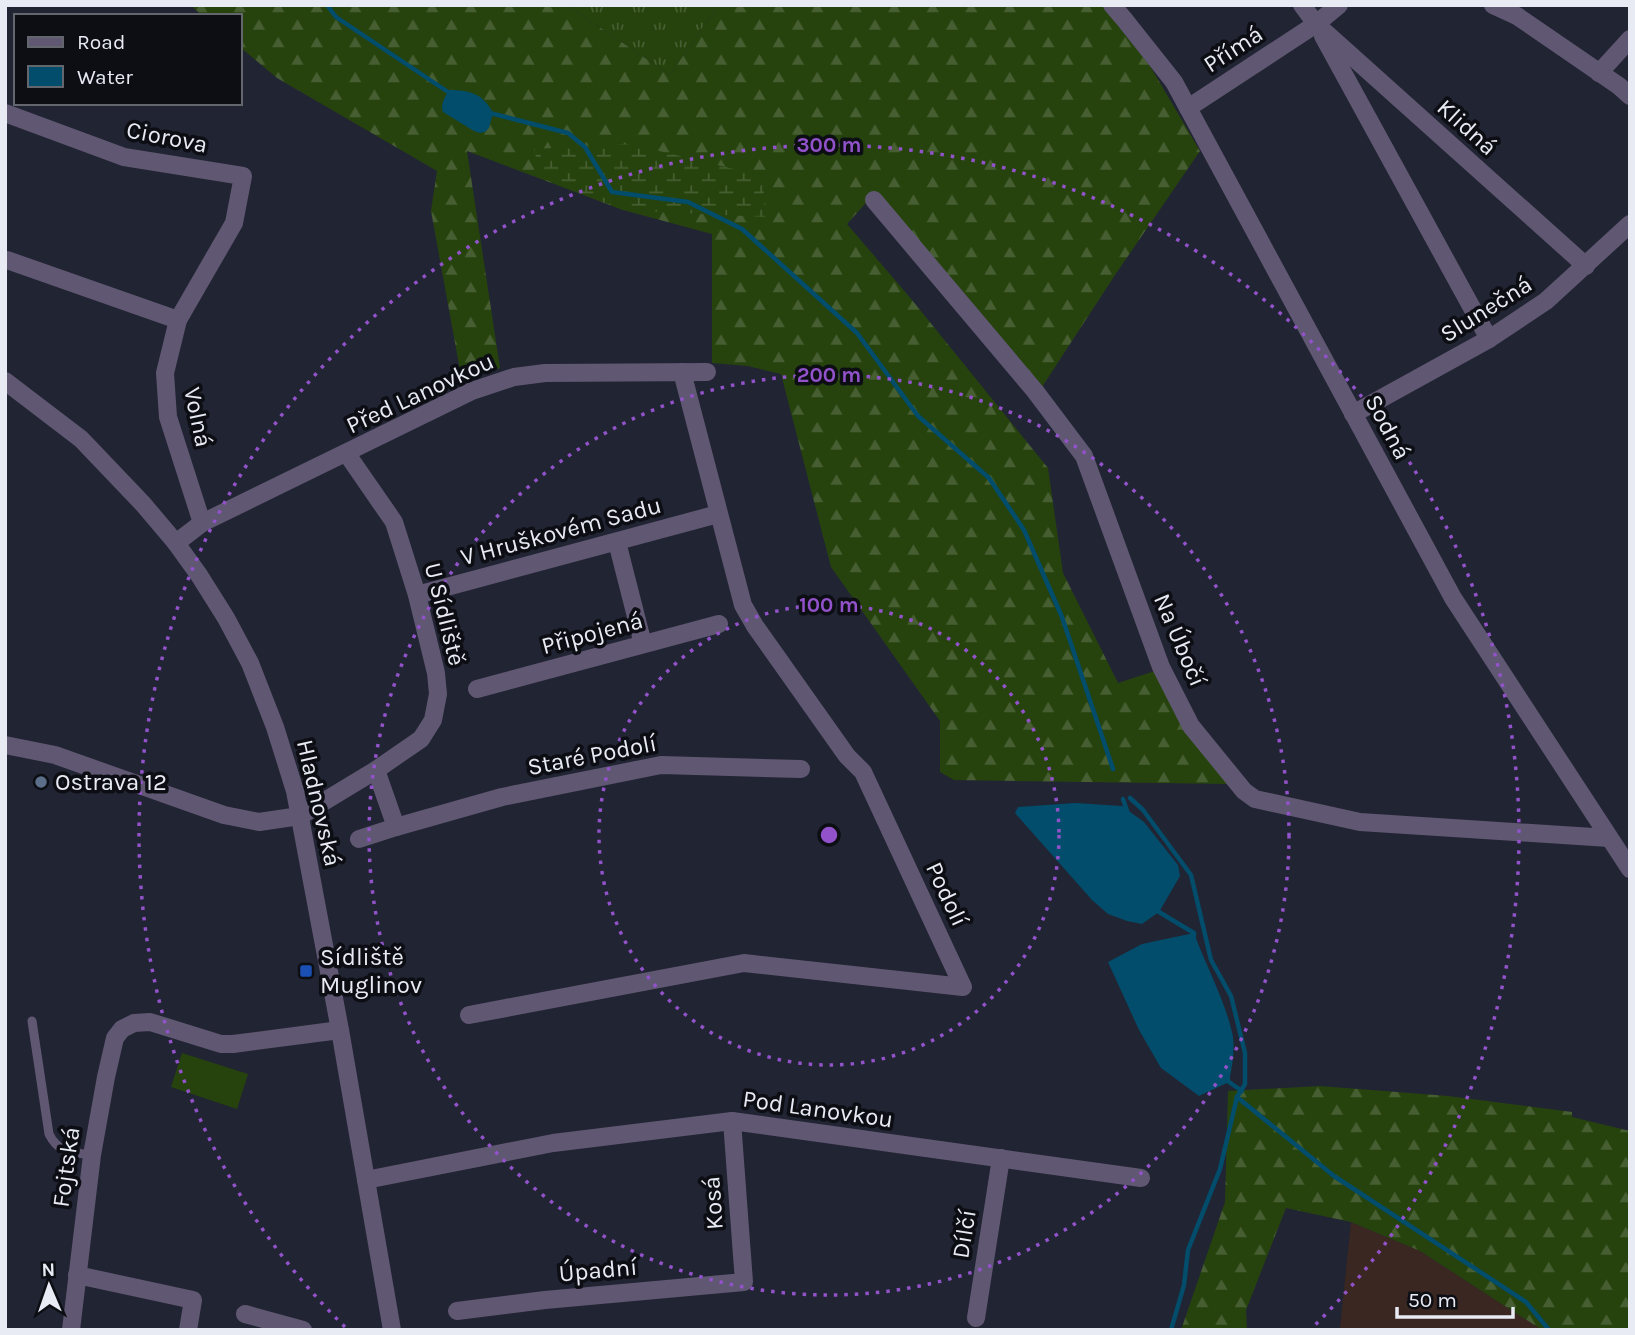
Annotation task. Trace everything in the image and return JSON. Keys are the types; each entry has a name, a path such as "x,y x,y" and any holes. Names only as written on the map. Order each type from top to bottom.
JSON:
{"street":[{"name":"Sodná","path":"1112,5 1174,82 1452,598 1630,869"},
{"name":"Klidná","path":"1302,5 1316,24 1489,339"},
{"name":"Přímá","path":"1188,108 1316,24 1339,5"},
{"path":"1493,5 1517,16 1630,96"},
{"name":"Klidná","path":"1316,24 1586,266"},
{"path":"1599,72 1630,39"},
{"name":"Ciorova","path":"5,113 124,157 243,176"},
{"name":"Volná","path":"202,523 168,417 165,373 178,320 233,223 243,176"},
{"name":"Na Úbočí","path":"873,200 1035,391 1084,456 1161,667 1191,726 1244,791 1255,799 1360,822 1609,838"},
{"name":"Slunečná","path":"1353,414 1489,339 1546,301 1630,224"},
{"path":"7,260 178,320"},
{"name":"Podolí","path":"469,1015 744,963 963,987 863,772 847,756 743,605 682,372"},
{"name":"Před Lanovkou","path":"176,543 202,523 472,391 514,377 545,373 707,372"},
{"name":"Hladnovská","path":"5,381 82,439 143,504 176,543 226,618 250,663 275,727 295,791 393,1330"},
{"name":"U Sídliště","path":"300,816 421,739 433,720 438,694 436,673 417,595 394,522 347,454"},
{"name":"V Hruškovém Sadu","path":"417,595 718,514"},
{"path":"617,542 643,644"},
{"name":"Připojená","path":"477,689 719,624"},
{"path":"5,745 55,755 224,815 259,822 300,816"},
{"name":"Staré Podolí","path":"359,839 502,797 661,765 801,769"},
{"path":"376,770 396,827"},
{"name":"Fojtská","path":"71,1330 92,1155 106,1077 116,1038 122,1029 134,1023 150,1022 221,1044 340,1030"},
{"name":"Pod Lanovkou","path":"366,1180 553,1143 732,1121 1141,1178"},
{"name":"Kosá","path":"732,1121 744,1282"},
{"name":"Dílčí","path":"976,1318 1001,1158"},
{"path":"77,1275 193,1300 188,1330"},
{"name":"Úpadní","path":"457,1311 744,1282"},
{"path":"245,1314 303,1330"}],"lane":[{"path":"32,1021 54,1145 65,1151 92,1155"}],"shaded area":[{"path":"1351,1222 1420,1251 1542,1330 1320,1330 1340,1328"}],"green space":[{"path":"190,5 555,5 570,7 670,75 718,5 1102,5 1150,66 1200,151 1040,390 873,195 847,224 1048,468 1063,573 1118,683 1158,670 1230,784 954,780 940,772 940,721 831,567 781,374 748,366 712,363 712,234 623,210 467,151 500,368 462,381 431,211 437,171 277,78 242,49 242,14 201,14"},
{"path":"555,5 718,5 670,75 570,7"},
{"path":"630,144 763,176 765,217 623,210 541,178 534,149"},
{"path":"182,1053 248,1074 237,1109 171,1087"},
{"path":"1320,1086 1448,1096 1572,1112 1572,1117 1630,1131 1630,1330 1542,1330 1420,1251 1351,1222 1286,1208 1246,1310 1247,1330 1181,1330 1225,1202 1228,1091"}],"water":[{"path":"449,90 470,92 485,101 493,113 489,128 485,132 474,131 443,112 443,103"},
{"path":"1075,803 1122,806 1144,822 1178,865 1180,876 1159,912 1142,924 1108,914 1092,900 1015,813 1018,807"},
{"path":"1194,933 1224,1007 1234,1044 1229,1082 1199,1096 1161,1068 1139,1030 1108,962 1142,944"}],"waterway":[{"path":"327,5 336,17 451,94"},
{"path":"490,113 568,133 585,147 612,192 688,202 742,229 857,333 918,416 989,478 1024,530 1062,617 1113,769"},
{"path":"1130,798 1143,810 1191,875 1211,960 1231,996 1245,1053 1245,1084 1237,1097 1334,1176 1526,1302 1549,1330"},
{"path":"1123,799 1128,814"},
{"path":"1158,909 1194,933 1194,936"},
{"path":"1227,1078 1242,1091"},
{"path":"1171,1330 1184,1285 1188,1250 1220,1169 1237,1097"}],"place":[{"name":"Ostrava 12","path":"41,782"},
{"name":"Sídliště Muglinov","path":"306,971"}]}
